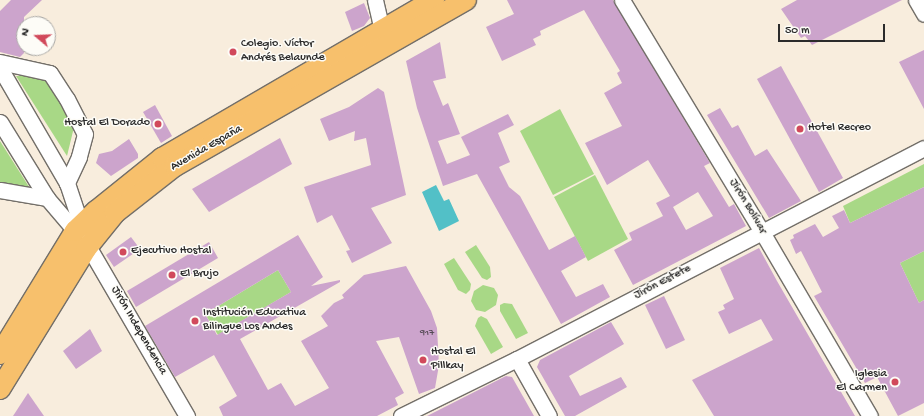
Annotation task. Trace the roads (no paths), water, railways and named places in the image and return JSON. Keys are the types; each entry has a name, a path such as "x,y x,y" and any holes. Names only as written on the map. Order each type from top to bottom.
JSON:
{"main road":[{"name":"Avenida España","path":"0,354 78,228 162,158 434,0"},
{"name":"Avenida España","path":"0,388 88,246 115,214 175,166 466,0"}],"street":[{"path":"375,0 382,30"},
{"name":"Jirón Bolívar","path":"622,0 762,232 870,416"},
{"path":"916,0 924,14"},
{"path":"0,62 50,72 67,99 85,134 79,157 67,183"},
{"name":"Jirón Independencia","path":"0,68 67,183 78,228 187,416"},
{"path":"0,122 47,198 78,228"},
{"name":"Jirón Estete","path":"401,416 517,359 924,148"},
{"path":"0,190 47,198"},
{"path":"517,359 550,416"}],"water":[{"path":"436,185 444,201 449,199 459,221 439,231 422,192"}],"place":[{"name":"Colegio. Víctor Andrés Belaunde","path":"233,52"},
{"name":"Hostal El Dorado","path":"158,124"},
{"name":"Hotel Recreo","path":"800,129"},
{"name":"Ejecutivo Hostal","path":"123,252"},
{"name":"El Brujo","path":"172,275"},
{"name":"Institución Educativa Bilingue Los Andes","path":"195,321"},
{"name":"Hostal El Pillkay","path":"423,360"},
{"name":"Iglesia El Carmen","path":"895,382"}]}
